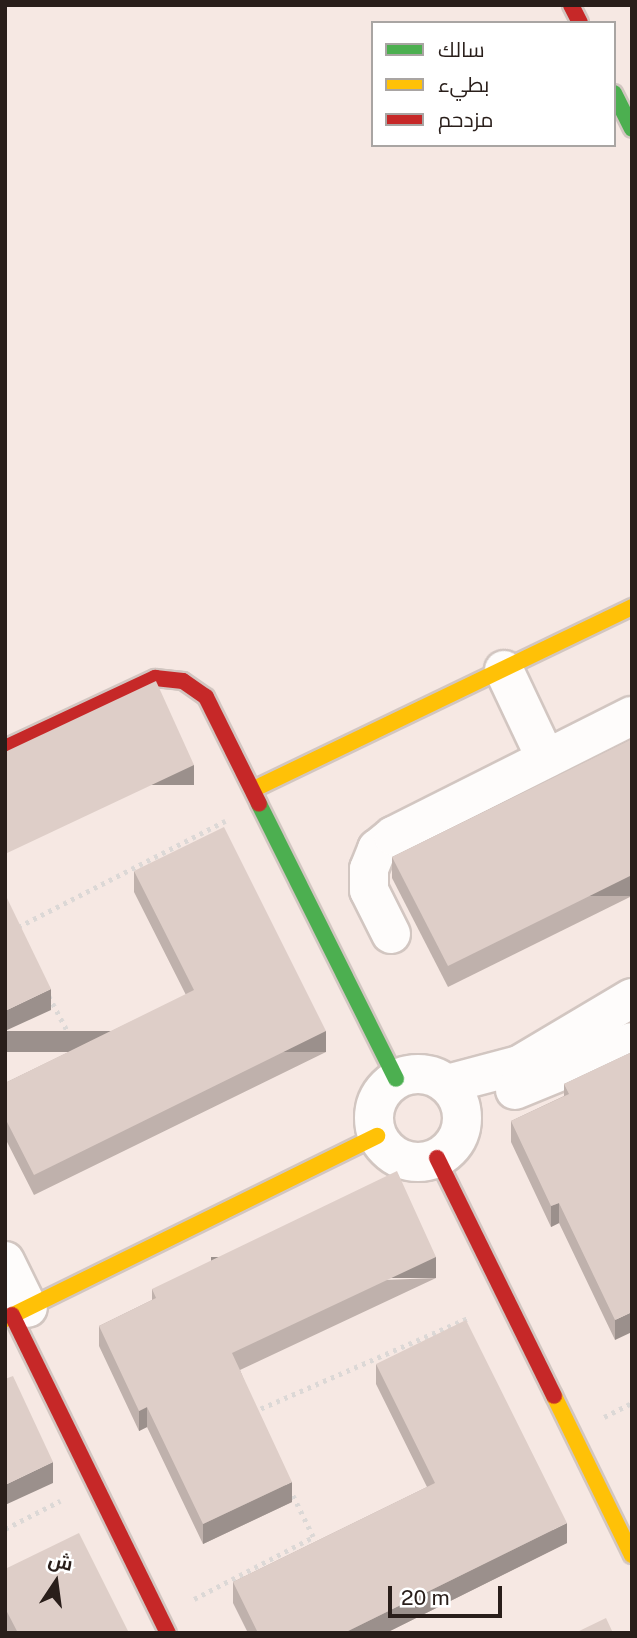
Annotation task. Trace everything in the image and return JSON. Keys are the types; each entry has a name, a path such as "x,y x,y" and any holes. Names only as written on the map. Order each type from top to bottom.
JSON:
{"street":[{"path":"571,5 579,21"},
{"path":"616,97 632,129"},
{"path":"257,796 632,607"},
{"path":"504,670 546,759"},
{"path":"5,748 129,687 155,678 183,681 206,697 396,1079"},
{"path":"391,934 369,890 369,869 377,849 393,836 632,716"},
{"path":"447,1084 519,1065 632,998"},
{"path":"463,1122 460,1101 447,1084 432,1076 413,1073 396,1079 376,1104 377,1136 388,1151 402,1160 437,1158 450,1150 463,1122 503,1095 632,1042"},
{"path":"15,1314 377,1136"},
{"path":"437,1158 632,1555"},
{"path":"5,1261 15,1314 168,1633"}],"path":[{"path":"21,940 15,928 257,796"},
{"path":"44,986 79,1054 67,1060"},
{"path":"258,1425 252,1413 469,1314 475,1327"},
{"path":"572,1433 632,1404"},
{"path":"160,1617 313,1537 289,1487"},
{"path":"5,1529 69,1497"}],"building":[{"path":"156,681 194,765 5,854 5,752"},
{"path":"632,739 632,875 448,966 392,857"},
{"path":"224,827 326,1031 34,1175 5,1118 5,1083 194,990 134,871"},
{"path":"5,894 51,989 5,1011"},
{"path":"632,1052 632,1312 615,1320 559,1203 551,1206 511,1121 569,1094 564,1084"},
{"path":"397,1171 436,1257 232,1353 292,1482 203,1524 147,1407 139,1411 99,1326 156,1298 152,1289"},
{"path":"466,1320 567,1523 344,1633 258,1633 233,1582 435,1483 376,1364"},
{"path":"13,1376 53,1462 5,1485 5,1379"},
{"path":"79,1533 129,1633 18,1633 5,1608 5,1569"},
{"path":"606,1618 613,1633 575,1633"}],"traffic: fast":[{"path":"616,97 632,129"},
{"path":"259,804 396,1079"}],"traffic: slow":[{"path":"254,789 632,607"},
{"path":"5,1319 377,1136"},
{"path":"554,1396 632,1555"}],"traffic: jam":[{"path":"571,5 579,21"},
{"path":"5,748 155,678 183,681 206,697 259,804"},
{"path":"437,1158 554,1396"},
{"path":"12,1315 168,1633"}]}
